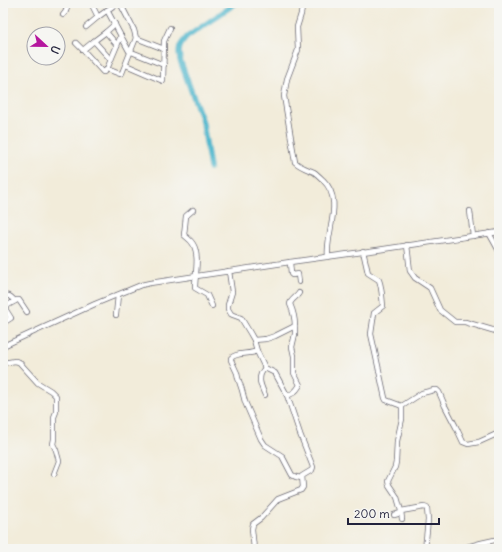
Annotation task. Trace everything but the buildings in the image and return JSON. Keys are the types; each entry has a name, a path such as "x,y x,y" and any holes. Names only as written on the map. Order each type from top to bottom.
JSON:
{"street":[{"path":"45,3 51,3"},
{"path":"63,16 67,8 65,3"},
{"path":"91,3 98,17"},
{"path":"86,27 117,3"},
{"path":"107,69 122,74 136,38 136,34 120,3"},
{"path":"303,3 297,27 298,50 287,79 284,96 295,162 314,172 328,186 332,193 334,209 327,244 328,257"},
{"path":"107,10 130,52 164,65"},
{"path":"83,50 115,24"},
{"path":"126,65 163,81 164,41 170,28"},
{"path":"106,32 117,45"},
{"path":"76,43 104,72 107,69 121,36"},
{"path":"136,38 164,49"},
{"path":"94,41 111,60"},
{"path":"192,210 186,216 184,235 193,243 195,248 196,288 207,295 212,306"},
{"path":"470,211 473,236"},
{"path":"3,346 95,304 141,285 499,232"},
{"path":"489,233 499,251"},
{"path":"407,245 410,271 415,278 430,288 439,309 442,312 457,322 465,322 499,332"},
{"path":"363,251 368,273 378,278 381,288 383,306 374,313 371,334 385,398 386,400 402,406"},
{"path":"290,262 291,274 298,274 299,282"},
{"path":"229,271 232,292 228,309 231,314 241,318 254,340 257,351 265,368 275,373 287,395 313,467 312,470 302,478"},
{"path":"287,395 293,393 300,385 294,373 294,356 292,347 295,338 295,326 293,318 294,311 290,304 291,301 297,296 298,292"},
{"path":"3,296 9,295 14,300 20,301 27,312"},
{"path":"116,315 118,295"},
{"path":"3,323 11,318 4,307 14,300"},
{"path":"254,340 266,339 275,336 295,326"},
{"path":"257,351 233,356 231,358 238,373 245,402 265,445 282,456 292,475 302,478"},
{"path":"3,363 15,361 19,362 38,383 56,396 53,444 59,461 54,474"},
{"path":"265,368 261,374 260,383 266,395"},
{"path":"402,406 422,393 436,390 439,392 463,442 468,444 479,442 499,433"},
{"path":"402,406 402,419 397,441 396,462 388,481 397,497 402,519"},
{"path":"254,549 253,524 261,518 278,499 301,490 303,487 302,478"},
{"path":"394,515 424,507 427,508 428,520 425,549"},
{"path":"460,549 499,539"}],"waterway":[{"path":"210,168 203,123 180,60 179,50 187,37 236,3"}]}
